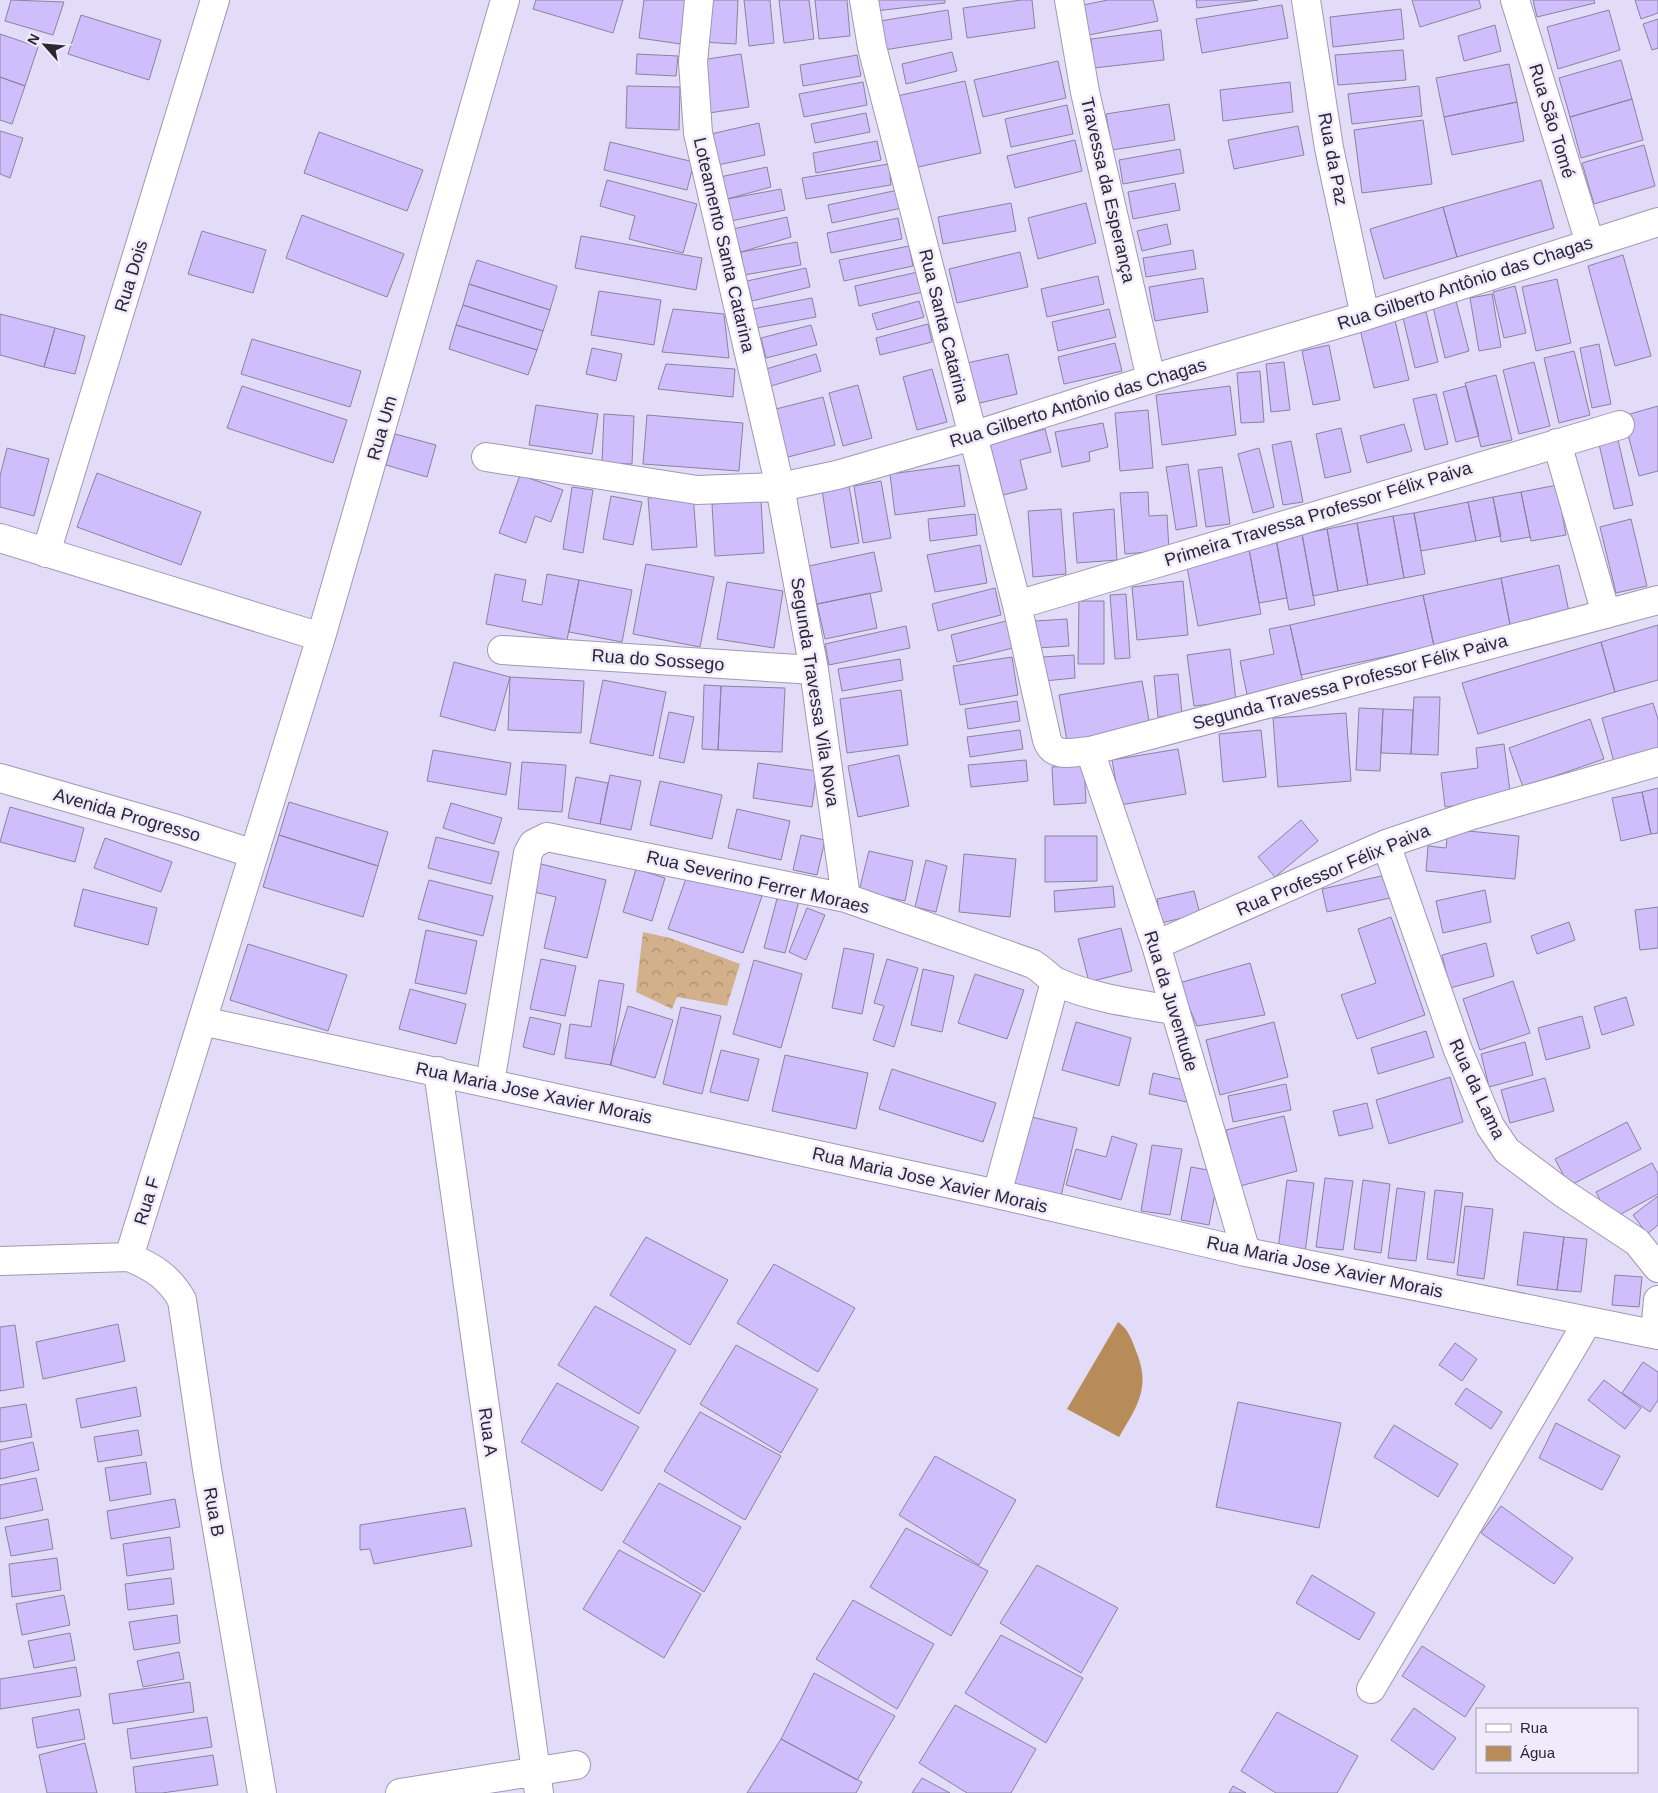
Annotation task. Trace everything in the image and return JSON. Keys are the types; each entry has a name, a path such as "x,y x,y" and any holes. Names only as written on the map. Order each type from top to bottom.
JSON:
{"street":[{"name":"Rua Dois","path":"46,553 215,0"},
{"name":"Rua Um","path":"254,854 322,637 505,0"},
{"name":"Loteamento Santa Catarina","path":"699,0 693,62 698,133 780,487"},
{"name":"Rua Santa Catarina","path":"864,0 872,47 1017,604 1047,740"},
{"name":"Travessa da Esperança","path":"1069,0 1085,92 1151,379"},
{"name":"Rua da Paz","path":"1306,0 1329,148 1365,316"},
{"name":"Rua São Tomé","path":"1515,0 1590,243"},
{"name":"Rua Gilberto Antônio das Chagas","path":"486,457 697,490 780,487 836,476 972,436 1151,379 1365,316 1658,222"},
{"name":"Primeira Travessa Professor Félix Paiva","path":"1017,604 1557,442 1620,425"},
{"path":"1557,442 1606,614"},
{"name":"Segunda Travessa Vila Nova","path":"780,487 814,670 846,898"},
{"path":"0,538 322,637"},
{"name":"Segunda Travessa Professor Félix Paiva","path":"1047,740 1049,746 1061,753 1090,751 1658,600"},
{"name":"Rua do Sossego","path":"502,650 814,670"},
{"name":"Rua da Juventude","path":"1090,751 1156,946 1246,1252"},
{"name":"Rua Professor Félix Paiva","path":"1156,946 1386,844 1472,815 1658,762"},
{"name":"Avenida Progresso","path":"0,778 177,829 254,854"},
{"name":"Rua Severino Ferrer Moraes","path":"490,1083 528,853 538,840 547,837 846,898 1033,964 1048,973 1055,982 1118,1001 1174,1010"},
{"name":"Rua da Lama","path":"1386,844 1458,1050 1490,1126 1507,1151 1563,1194 1637,1242 1658,1268"},
{"name":"Rua F","path":"129,1257 254,854"},
{"path":"997,1194 1055,982"},
{"name":"Rua Maria Jose Xavier Morais","path":"202,1021 997,1194 1246,1252 1656,1334"},
{"name":"Rua A","path":"438,1071 537,1782"},
{"path":"0,1261 129,1257"},
{"name":"Rua B","path":"129,1257 156,1269 173,1284 182,1300 207,1469 262,1793"},
{"path":"1656,1334 1658,1300"},
{"path":"1372,1688 1588,1321"},
{"path":"400,1793 537,1782 576,1765"}],"green space":[{"path":"643,932 670,938 740,964 727,1006 677,997 672,1009 636,992"}],"water":[{"path":"1118,1322 1125,1328 1131,1338 1142,1375 1142,1386 1137,1405 1119,1437 1067,1409"}],"building":[{"path":"11,0 64,2 53,35 5,21"},
{"path":"536,0 623,0 613,33 533,9"},
{"path":"644,0 687,0 681,44 639,38"},
{"path":"704,0 738,0 736,44 702,42"},
{"path":"744,0 770,0 774,43 749,46"},
{"path":"779,0 809,0 814,39 784,43"},
{"path":"815,0 847,0 850,36 819,39"},
{"path":"874,0 945,0 945,3 875,11"},
{"path":"1032,0 1035,28 967,38 963,8"},
{"path":"1108,0 1153,0 1158,21 1089,35 1083,5"},
{"path":"1196,0 1258,0 1197,8"},
{"path":"1412,0 1479,0 1481,8 1420,27"},
{"path":"1533,0 1594,0 1595,3 1537,17"},
{"path":"1635,0 1658,0 1658,13 1641,19"},
{"path":"1282,5 1288,38 1202,53 1196,19"},
{"path":"1401,9 1404,39 1333,47 1330,17"},
{"path":"948,10 952,39 878,51 874,22"},
{"path":"1609,10 1620,50 1558,69 1547,27"},
{"path":"81,15 161,40 149,80 68,54"},
{"path":"1658,19 1658,48 1652,50 1643,24"},
{"path":"1495,25 1501,51 1464,61 1458,36"},
{"path":"1161,30 1164,60 1094,68 1091,39"},
{"path":"0,34 38,47 25,86 0,77"},
{"path":"1403,50 1406,80 1338,85 1335,55"},
{"path":"952,52 957,71 906,84 902,64"},
{"path":"637,54 678,56 676,76 636,74"},
{"path":"741,54 749,107 709,113 701,60"},
{"path":"857,55 861,76 803,86 800,65"},
{"path":"1621,60 1632,99 1570,117 1559,78"},
{"path":"1058,61 1066,98 983,117 974,80"},
{"path":"1509,64 1517,102 1444,117 1436,78"},
{"path":"0,77 25,86 12,124 0,120"},
{"path":"965,81 981,153 914,168 897,96"},
{"path":"863,82 867,105 804,117 799,94"},
{"path":"1290,82 1293,112 1223,121 1220,90"},
{"path":"627,86 680,87 679,130 626,128"},
{"path":"1419,86 1422,116 1352,124 1348,94"},
{"path":"1632,99 1643,140 1581,158 1570,117"},
{"path":"1517,102 1524,141 1452,155 1444,117"},
{"path":"1169,104 1175,140 1112,150 1106,114"},
{"path":"1067,105 1073,134 1011,147 1005,119"},
{"path":"866,113 870,132 815,143 811,124"},
{"path":"1423,120 1432,184 1362,193 1354,130"},
{"path":"759,123 765,155 718,165 711,134"},
{"path":"1298,126 1304,155 1234,169 1228,140"},
{"path":"0,131 23,138 10,178 0,174"},
{"path":"319,132 423,170 407,211 304,173"},
{"path":"1075,140 1082,171 1015,188 1007,156"},
{"path":"877,141 881,160 816,173 813,153"},
{"path":"610,142 694,162 687,190 604,170"},
{"path":"1644,145 1655,186 1594,204 1582,163"},
{"path":"1180,149 1184,173 1123,184 1119,160"},
{"path":"889,164 891,185 806,199 802,178"},
{"path":"767,167 771,187 727,199 720,177"},
{"path":"607,180 697,204 683,253 629,239 635,216 600,206"},
{"path":"1541,180 1554,228 1457,257 1443,207"},
{"path":"1175,183 1180,210 1133,219 1128,192"},
{"path":"781,189 785,210 731,221 727,199"},
{"path":"898,190 902,208 832,223 828,205"},
{"path":"1011,203 1016,231 943,244 938,217"},
{"path":"1086,203 1096,243 1038,259 1028,218"},
{"path":"1443,207 1457,257 1384,279 1370,229"},
{"path":"302,215 404,254 387,297 286,258"},
{"path":"787,217 791,237 741,252 733,229"},
{"path":"898,218 902,239 831,253 827,233"},
{"path":"1167,224 1171,244 1142,251 1137,231"},
{"path":"202,231 266,250 253,293 188,274"},
{"path":"581,236 702,258 696,290 575,268"},
{"path":"797,242 801,265 744,275 741,252"},
{"path":"909,246 913,266 844,281 839,260"},
{"path":"1193,250 1196,269 1146,277 1143,258"},
{"path":"1020,252 1028,287 957,303 949,269"},
{"path":"1623,255 1651,356 1615,366 1588,266"},
{"path":"477,260 557,286 550,310 469,284"},
{"path":"806,268 810,287 752,301 747,281"},
{"path":"918,272 923,292 859,306 855,286"},
{"path":"1098,276 1104,304 1047,317 1041,289"},
{"path":"1203,278 1208,312 1155,321 1149,287"},
{"path":"1557,279 1571,343 1536,351 1522,287"},
{"path":"469,284 550,310 543,331 463,305"},
{"path":"1515,286 1526,333 1504,338 1493,292"},
{"path":"599,291 661,300 654,345 591,335"},
{"path":"1492,294 1501,347 1479,351 1470,298"},
{"path":"812,298 816,317 756,328 753,309"},
{"path":"919,301 924,317 877,330 872,314"},
{"path":"1456,301 1469,351 1445,358 1433,307"},
{"path":"463,305 543,331 537,350 456,325"},
{"path":"673,309 724,314 729,358 662,352"},
{"path":"1109,309 1116,337 1058,351 1052,322"},
{"path":"1426,312 1438,362 1415,368 1403,318"},
{"path":"0,314 55,328 44,367 0,355"},
{"path":"1394,316 1409,380 1374,388 1359,325"},
{"path":"928,324 932,342 880,355 876,338"},
{"path":"456,325 537,350 528,375 449,349"},
{"path":"811,325 817,345 766,358 761,338"},
{"path":"55,328 85,336 75,374 44,367"},
{"path":"252,339 361,371 350,407 241,374"},
{"path":"1115,343 1122,371 1064,384 1058,357"},
{"path":"1599,344 1611,404 1592,408 1580,348"},
{"path":"1329,345 1340,400 1313,405 1302,351"},
{"path":"592,348 622,354 616,381 586,374"},
{"path":"1574,351 1590,415 1559,423 1544,358"},
{"path":"816,354 821,371 771,386 766,369"},
{"path":"1008,354 1017,394 976,404 967,363"},
{"path":"1284,362 1290,410 1271,412 1266,364"},
{"path":"1534,362 1550,426 1519,434 1503,370"},
{"path":"666,364 735,369 733,397 658,389"},
{"path":"932,369 947,422 917,430 903,377"},
{"path":"1260,371 1264,422 1241,423 1237,373"},
{"path":"1496,375 1512,440 1481,447 1465,383"},
{"path":"858,385 872,438 843,446 829,393"},
{"path":"242,386 347,420 333,463 227,428"},
{"path":"1230,386 1236,435 1162,445 1156,395"},
{"path":"1466,386 1479,436 1456,442 1443,392"},
{"path":"1436,394 1448,444 1425,450 1413,399"},
{"path":"823,397 835,445 784,458 772,410"},
{"path":"536,405 598,414 592,454 529,445"},
{"path":"1658,406 1658,471 1639,476 1623,416"},
{"path":"1148,410 1153,468 1120,471 1115,413"},
{"path":"604,414 634,416 632,464 602,463"},
{"path":"647,415 743,423 739,471 643,464"},
{"path":"1103,423 1108,447 1089,452 1090,461 1062,467 1055,432"},
{"path":"1404,424 1412,451 1367,463 1360,436"},
{"path":"1341,428 1351,472 1325,478 1316,434"},
{"path":"1045,429 1051,452 1020,460 1027,489 1003,495 990,444"},
{"path":"395,434 436,445 427,477 386,465"},
{"path":"1618,440 1633,505 1614,509 1599,444"},
{"path":"1291,441 1303,502 1283,505 1272,445"},
{"path":"7,448 49,459 34,516 0,507 0,476"},
{"path":"1259,448 1274,507 1253,513 1238,454"},
{"path":"1188,464 1197,526 1176,530 1166,467"},
{"path":"959,465 965,506 895,515 890,474"},
{"path":"1222,467 1230,524 1206,527 1198,470"},
{"path":"97,473 201,512 181,565 77,527"},
{"path":"520,475 563,490 551,522 535,516 526,543 499,533"},
{"path":"881,481 891,538 863,543 854,486"},
{"path":"1557,485 1566,535 1531,541 1521,492"},
{"path":"849,486 859,543 831,548 822,490"},
{"path":"572,487 593,490 583,553 563,549"},
{"path":"1148,492 1149,516 1167,515 1169,550 1125,554 1120,493"},
{"path":"1521,492 1530,537 1501,542 1493,497"},
{"path":"693,494 697,547 652,550 648,498"},
{"path":"611,496 642,502 633,545 603,539"},
{"path":"1493,497 1501,536 1476,541 1468,502"},
{"path":"761,501 764,553 715,556 712,504"},
{"path":"1468,502 1476,541 1421,551 1414,513"},
{"path":"1061,509 1066,574 1033,577 1028,511"},
{"path":"1114,509 1117,560 1077,563 1073,513"},
{"path":"1414,513 1425,574 1404,578 1393,516"},
{"path":"975,514 977,535 930,541 928,519"},
{"path":"1393,516 1404,578 1368,585 1357,523"},
{"path":"1631,519 1647,586 1616,593 1600,527"},
{"path":"1357,523 1368,585 1338,591 1327,529"},
{"path":"1327,529 1338,591 1313,596 1302,534"},
{"path":"1302,534 1315,605 1289,610 1276,539"},
{"path":"1276,539 1287,598 1259,603 1248,544"},
{"path":"1248,544 1261,614 1198,626 1185,556"},
{"path":"980,545 987,583 935,592 927,555"},
{"path":"874,552 882,591 817,604 809,566"},
{"path":"646,564 714,577 700,647 633,634"},
{"path":"1559,565 1569,612 1510,625 1501,578"},
{"path":"495,574 526,580 522,601 542,605 547,574 579,580 567,640 486,624"},
{"path":"1501,578 1511,629 1434,646 1423,595"},
{"path":"579,580 632,590 622,642 569,632"},
{"path":"1183,581 1188,635 1137,640 1132,587"},
{"path":"727,582 783,591 774,648 717,639"},
{"path":"995,588 1001,615 938,631 932,604"},
{"path":"870,593 877,628 825,639 817,604"},
{"path":"1126,594 1130,658 1115,659 1110,595"},
{"path":"1423,595 1434,646 1301,675 1290,625"},
{"path":"1079,601 1104,601 1104,664 1078,664"},
{"path":"1014,619 1021,646 957,662 951,635"},
{"path":"1067,619 1069,646 1037,648 1035,621"},
{"path":"1290,625 1304,687 1248,699 1240,661 1274,654 1269,629"},
{"path":"1658,625 1658,680 1615,692 1601,642"},
{"path":"906,626 910,648 829,665 825,644"},
{"path":"1601,642 1615,692 1478,734 1462,683"},
{"path":"1230,649 1236,701 1194,706 1187,655"},
{"path":"1074,655 1075,678 1044,681 1042,657"},
{"path":"1012,657 1018,695 960,705 953,666"},
{"path":"900,659 903,680 842,691 838,669"},
{"path":"454,662 510,677 495,731 440,716"},
{"path":"1178,674 1182,714 1158,717 1154,676"},
{"path":"510,677 584,681 581,733 508,730"},
{"path":"603,680 666,692 653,756 590,743"},
{"path":"1142,681 1150,726 1067,741 1059,695"},
{"path":"704,685 721,686 718,750 702,749"},
{"path":"721,686 785,688 782,752 718,750"},
{"path":"901,690 908,745 847,753 840,699"},
{"path":"1414,697 1440,697 1438,755 1411,754"},
{"path":"1017,701 1020,721 968,729 965,709"},
{"path":"1653,703 1658,719 1658,749 1614,762 1602,718"},
{"path":"1359,708 1383,709 1380,771 1356,770"},
{"path":"1383,709 1413,710 1411,754 1381,753"},
{"path":"669,712 694,717 684,763 659,758"},
{"path":"1346,713 1351,781 1278,787 1273,718"},
{"path":"1590,719 1604,759 1523,787 1509,748"},
{"path":"1020,730 1023,749 970,757 967,737"},
{"path":"1261,730 1266,777 1223,782 1219,734"},
{"path":"1504,744 1511,799 1445,807 1441,773 1478,768 1476,748"},
{"path":"1178,749 1186,794 1120,805 1112,760"},
{"path":"433,750 511,763 506,795 427,781"},
{"path":"899,755 909,806 858,817 848,766"},
{"path":"1026,760 1028,781 971,787 968,765"},
{"path":"522,762 566,765 562,812 518,809"},
{"path":"758,763 817,771 812,807 753,798"},
{"path":"1084,765 1086,803 1054,805 1052,767"},
{"path":"610,775 641,781 631,830 600,824"},
{"path":"576,777 608,783 600,824 568,818"},
{"path":"660,781 722,795 712,839 650,825"},
{"path":"1658,788 1658,833 1651,834 1642,792"},
{"path":"1642,792 1651,834 1621,841 1612,798"},
{"path":"289,802 388,832 378,866 279,835"},
{"path":"451,803 502,818 494,844 443,828"},
{"path":"10,807 84,828 75,862 0,842"},
{"path":"737,809 790,821 781,860 728,848"},
{"path":"1301,820 1318,841 1275,877 1258,857"},
{"path":"1448,829 1519,836 1515,879 1426,871 1428,846 1446,848"},
{"path":"279,835 378,866 363,917 263,887"},
{"path":"801,835 825,840 817,875 793,870"},
{"path":"1045,836 1097,836 1097,881 1045,882"},
{"path":"436,837 499,852 491,884 428,868"},
{"path":"105,838 172,862 161,892 94,868"},
{"path":"869,851 913,861 905,901 859,891"},
{"path":"964,854 1016,859 1010,917 959,912"},
{"path":"926,860 947,866 936,912 915,907"},
{"path":"541,864 606,880 587,958 544,948 556,897 534,892"},
{"path":"636,869 665,878 652,921 623,912"},
{"path":"688,873 762,896 743,953 668,929"},
{"path":"1386,875 1390,898 1327,912 1322,889"},
{"path":"429,880 493,896 483,936 418,919"},
{"path":"1113,886 1115,907 1055,912 1054,891"},
{"path":"83,889 157,908 148,945 74,926"},
{"path":"1485,890 1491,922 1443,933 1436,901"},
{"path":"1194,891 1200,914 1161,923 1157,899"},
{"path":"778,895 799,901 785,953 764,948"},
{"path":"1658,907 1658,948 1640,950 1635,910"},
{"path":"807,908 825,915 806,960 789,952"},
{"path":"1391,917 1425,1015 1357,1039 1341,995 1376,983 1358,929"},
{"path":"1569,922 1575,940 1537,954 1531,936"},
{"path":"1121,928 1132,971 1089,982 1078,939"},
{"path":"426,930 477,941 466,994 415,983"},
{"path":"1486,943 1494,976 1450,988 1442,955"},
{"path":"248,944 347,975 328,1031 230,1000"},
{"path":"844,948 874,954 862,1014 832,1008"},
{"path":"541,959 576,966 565,1016 530,1009"},
{"path":"887,959 918,968 894,1047 873,1040 884,1006 874,1003"},
{"path":"754,960 802,974 781,1048 733,1034"},
{"path":"1250,963 1265,1015 1197,1026 1179,983"},
{"path":"923,969 954,976 942,1032 911,1025"},
{"path":"975,974 1024,990 1007,1039 958,1023"},
{"path":"599,980 624,984 611,1065 565,1058 570,1024 591,1027"},
{"path":"1513,981 1530,1033 1480,1050 1463,999"},
{"path":"410,989 466,1004 456,1044 399,1029"},
{"path":"1626,997 1634,1025 1602,1035 1594,1007"},
{"path":"628,1006 673,1020 655,1078 610,1065"},
{"path":"681,1007 721,1016 702,1094 663,1084"},
{"path":"1582,1016 1590,1048 1546,1060 1538,1028"},
{"path":"530,1017 561,1024 554,1055 523,1047"},
{"path":"1076,1022 1131,1038 1119,1086 1062,1070"},
{"path":"1274,1022 1288,1077 1220,1095 1206,1040"},
{"path":"1426,1031 1434,1057 1378,1074 1371,1048"},
{"path":"1525,1042 1533,1075 1489,1087 1481,1054"},
{"path":"721,1050 759,1059 748,1101 710,1092"},
{"path":"785,1055 868,1073 856,1129 772,1111"},
{"path":"892,1069 996,1103 983,1142 879,1109"},
{"path":"1153,1073 1192,1082 1187,1102 1149,1094"},
{"path":"1450,1077 1463,1122 1389,1144 1376,1100"},
{"path":"1545,1078 1554,1111 1510,1123 1501,1090"},
{"path":"1286,1084 1291,1110 1233,1122 1228,1096"},
{"path":"1367,1103 1373,1128 1339,1136 1333,1111"},
{"path":"1284,1116 1297,1171 1240,1186 1226,1130"},
{"path":"1032,1117 1077,1128 1061,1196 1014,1184"},
{"path":"1627,1122 1641,1149 1569,1186 1555,1159"},
{"path":"1112,1136 1137,1144 1121,1200 1066,1185 1076,1149 1106,1157"},
{"path":"1152,1145 1182,1149 1170,1215 1141,1211"},
{"path":"1652,1163 1658,1174 1658,1194 1610,1220 1596,1192"},
{"path":"1191,1167 1219,1172 1209,1225 1181,1220"},
{"path":"1325,1178 1353,1181 1343,1250 1316,1247"},
{"path":"1287,1180 1314,1183 1305,1253 1278,1249"},
{"path":"1363,1180 1390,1184 1381,1253 1354,1249"},
{"path":"1397,1188 1425,1192 1416,1261 1388,1258"},
{"path":"1435,1190 1463,1193 1454,1263 1427,1259"},
{"path":"1658,1196 1658,1225 1647,1234 1633,1215"},
{"path":"1465,1206 1493,1209 1484,1279 1457,1275"},
{"path":"1524,1232 1564,1237 1557,1290 1517,1285"},
{"path":"646,1237 728,1280 690,1345 610,1295"},
{"path":"1564,1237 1587,1239 1581,1292 1557,1290"},
{"path":"774,1264 855,1308 818,1372 737,1323"},
{"path":"1615,1275 1642,1277 1639,1307 1612,1305"},
{"path":"595,1306 676,1350 639,1414 558,1365"},
{"path":"118,1324 125,1361 43,1379 36,1342"},
{"path":"15,1325 24,1387 0,1391 0,1327"},
{"path":"1455,1343 1477,1359 1462,1381 1439,1365"},
{"path":"736,1345 818,1389 781,1453 700,1404"},
{"path":"1643,1362 1658,1372 1658,1400 1650,1412 1622,1393"},
{"path":"1604,1380 1641,1408 1625,1429 1588,1400"},
{"path":"557,1383 639,1427 602,1491 521,1442"},
{"path":"136,1387 141,1416 81,1428 76,1399"},
{"path":"1466,1388 1502,1412 1491,1429 1455,1404"},
{"path":"1238,1402 1341,1423 1319,1528 1216,1507"},
{"path":"26,1404 32,1437 0,1442 0,1408"},
{"path":"700,1412 781,1456 745,1520 664,1471"},
{"path":"1556,1423 1620,1456 1602,1490 1539,1458"},
{"path":"1394,1425 1458,1464 1438,1497 1374,1457"},
{"path":"138,1430 142,1455 98,1462 94,1437"},
{"path":"33,1442 39,1470 0,1479 0,1450"},
{"path":"935,1456 1016,1500 979,1565 899,1515"},
{"path":"146,1462 151,1494 110,1501 105,1468"},
{"path":"36,1478 43,1510 0,1519 0,1485"},
{"path":"659,1483 741,1527 704,1592 623,1542"},
{"path":"175,1499 180,1527 111,1539 107,1511"},
{"path":"1501,1506 1573,1558 1554,1584 1481,1533"},
{"path":"465,1508 472,1546 374,1564 370,1549 360,1550 360,1525"},
{"path":"48,1519 53,1549 11,1556 5,1527"},
{"path":"906,1528 988,1571 951,1636 870,1587"},
{"path":"170,1537 174,1569 127,1576 123,1544"},
{"path":"619,1550 701,1594 664,1658 583,1609"},
{"path":"57,1558 61,1590 12,1597 9,1564"},
{"path":"1037,1565 1118,1608 1081,1673 1000,1623"},
{"path":"1312,1575 1375,1613 1359,1640 1296,1603"},
{"path":"171,1578 174,1604 128,1610 125,1584"},
{"path":"64,1595 70,1625 22,1635 16,1604"},
{"path":"853,1600 934,1644 897,1709 816,1659"},
{"path":"177,1615 180,1643 134,1650 129,1622"},
{"path":"70,1633 75,1660 34,1668 28,1641"},
{"path":"1001,1635 1083,1678 1046,1743 965,1693"},
{"path":"1422,1646 1485,1686 1465,1717 1402,1676"},
{"path":"179,1652 184,1679 143,1687 137,1661"},
{"path":"76,1667 81,1696 0,1709 0,1679"},
{"path":"814,1673 895,1716 857,1780 781,1739"},
{"path":"190,1682 194,1712 113,1724 109,1694"},
{"path":"955,1705 1036,1749 1011,1793 967,1793 919,1763"},
{"path":"1414,1708 1456,1738 1433,1770 1391,1740"},
{"path":"79,1709 85,1739 37,1748 32,1718"},
{"path":"1277,1712 1358,1756 1337,1793 1276,1793 1241,1771"},
{"path":"207,1717 212,1747 131,1759 127,1729"},
{"path":"781,1739 862,1782 856,1793 747,1793"},
{"path":"85,1743 97,1793 47,1793 39,1755"},
{"path":"213,1755 218,1785 162,1793 136,1793 133,1767"},
{"path":"922,1778 950,1793 912,1793"},
{"path":"1233,1786 1246,1793 1229,1793"}]}
